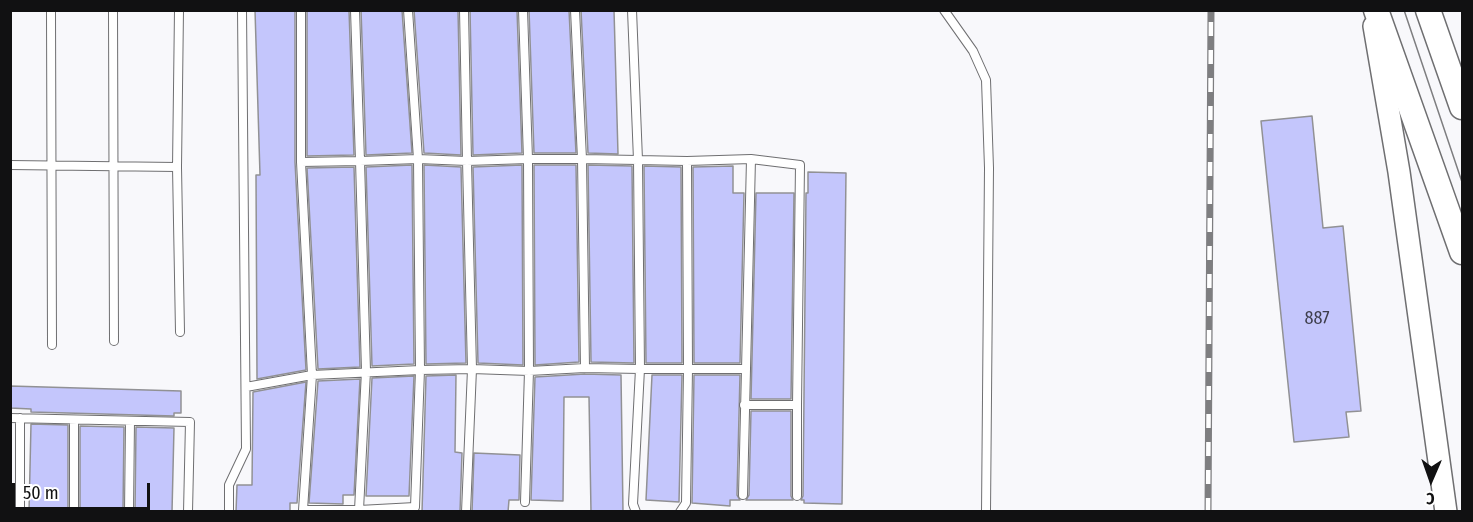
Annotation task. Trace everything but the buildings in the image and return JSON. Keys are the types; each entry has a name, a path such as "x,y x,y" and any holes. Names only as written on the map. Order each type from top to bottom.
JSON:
{"main road":[{"path":"1374,10 1462,252"},
{"path":"1374,10 1446,512"},
{"path":"1428,10 1451,62 1462,107"}],"lane":[{"path":"113,10 114,341"},
{"path":"179,10 177,167 180,333"},
{"path":"229,512 229,485 246,448 242,10"},
{"path":"301,10 302,162 312,375 303,510 415,507 420,370 418,159 408,10"},
{"path":"355,10 366,371 359,510"},
{"path":"464,10 472,369 466,512"},
{"path":"523,10 528,159 529,371 525,502"},
{"path":"574,10 582,159 585,368"},
{"path":"632,10 638,160 640,369 633,504 636,512"},
{"path":"944,10 973,51 986,80 989,180 986,512"},
{"path":"51,12 52,345"},
{"path":"302,162 418,159 467,162 528,159 687,161 751,159 800,165 797,496"},
{"path":"743,495 751,159"},
{"path":"680,512 686,503 687,161"},
{"path":"10,165 177,167"},
{"path":"246,387 312,375 366,371 472,369 529,371 585,368 745,369"},
{"path":"744,405 797,405"},
{"path":"10,418 190,422 188,512"},
{"path":"20,418 20,512"},
{"path":"74,420 74,512"},
{"path":"129,512 130,421"}],"tram line":[{"path":"1404,10 1462,182"}],"railway":[{"path":"1208,512 1211,10"}]}
